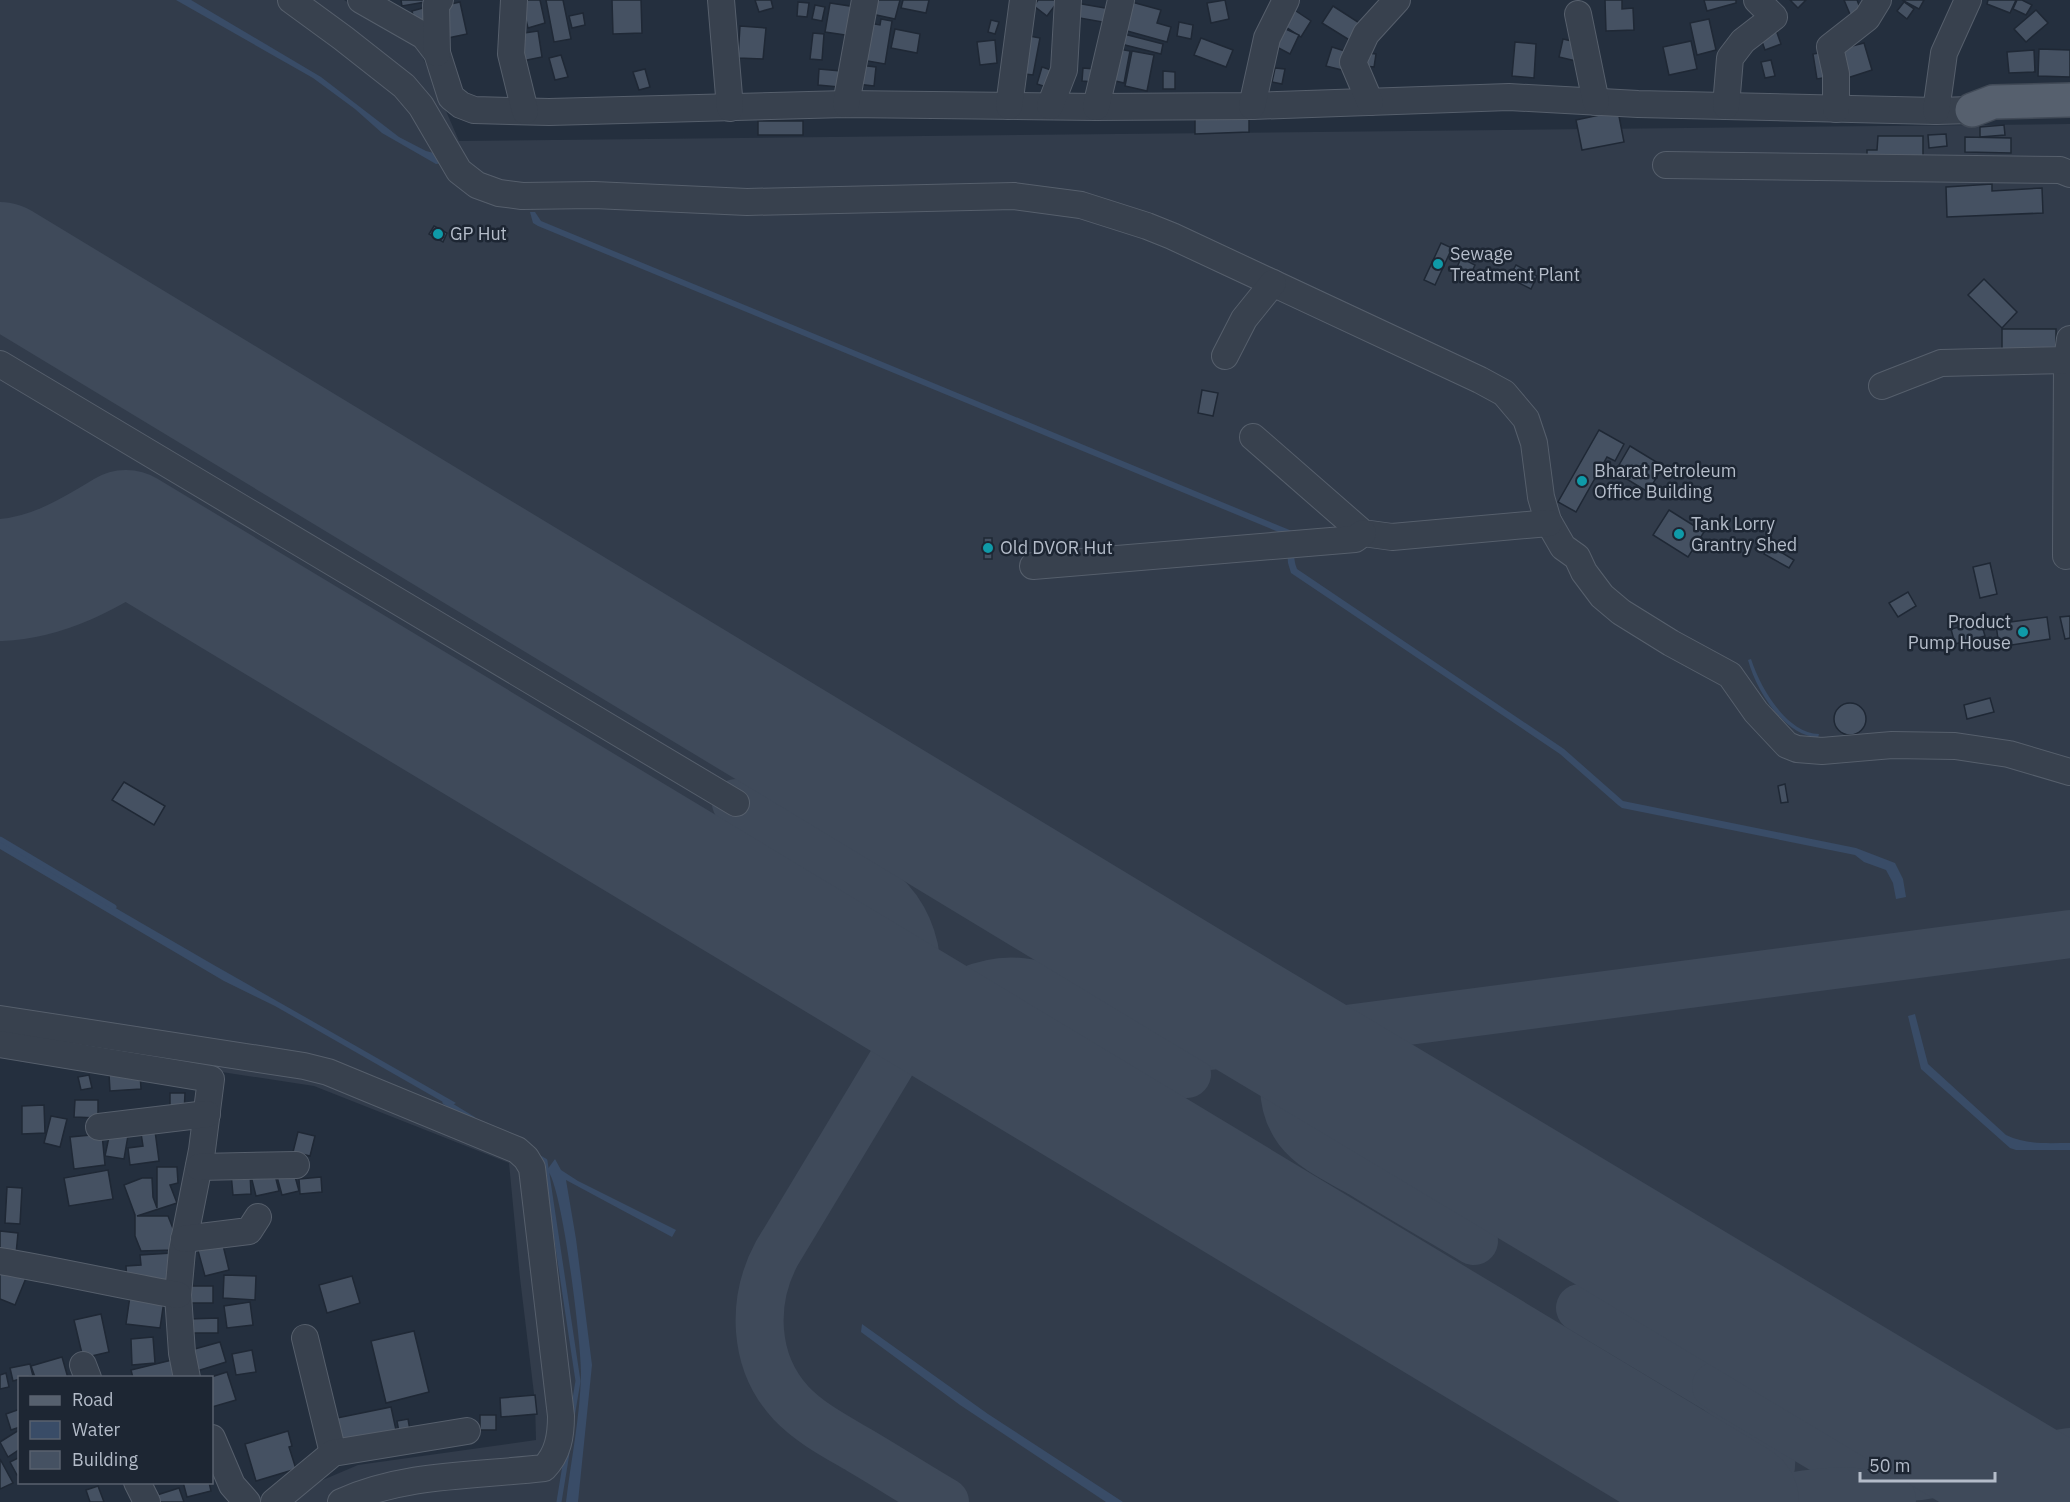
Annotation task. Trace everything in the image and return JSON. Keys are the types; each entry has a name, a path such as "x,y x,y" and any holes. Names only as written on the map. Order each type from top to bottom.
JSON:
{"main road":[{"path":"1972,110 1993,102 2070,100"},
{"path":"1972,110 2000,117 2070,115"}],"street":[{"path":"291,0 404,86 421,106 459,171 477,184 499,193 522,196 613,196 715,202 986,196 1051,200 1081,205 1147,226 1504,393 1523,414 1531,431 1537,457 1541,497 1549,523 1563,547 1577,557 1584,572 1602,596 1621,612 1661,637 1730,675 1756,712 1792,748 1822,751 1892,745 1955,746 2009,754 2070,772"},
{"path":"361,0 424,36 437,53"},
{"path":"440,0 436,5 437,53 451,97 461,105 474,110 730,108 846,104 1252,106 1509,97 1726,106 1972,110"},
{"path":"514,0 511,54 525,111"},
{"path":"721,0 730,108"},
{"path":"846,104 865,0"},
{"path":"1010,106 1023,0"},
{"path":"1050,106 1064,70 1068,0"},
{"path":"1096,107 1121,0"},
{"path":"1252,106 1268,38 1286,0"},
{"path":"1370,102 1353,62 1366,34 1397,0"},
{"path":"1726,106 1730,58 1743,41 1774,17 1757,0"},
{"path":"1836,109 1836,74 1830,46 1867,18 1878,0"},
{"path":"1936,111 1944,53 1968,0"},
{"path":"1578,14 1596,102"},
{"path":"1666,165 2060,170 2070,174"},
{"path":"1225,356 1244,319 1273,284"},
{"path":"1882,386 1941,363 2069,351 2066,556 2070,555"},
{"path":"0,364 736,803"},
{"path":"1253,437 1364,533 1392,537 1549,523"},
{"path":"1033,566 1354,539 1364,533"},
{"path":"0,1019 304,1066 328,1072 506,1146 526,1158 532,1168 560,1400 561,1423 557,1449 552,1459 544,1468 427,1490 378,1488 341,1502"},
{"path":"0,1044 211,1079 199,1167 184,1239 178,1295 182,1353 187,1376"},
{"path":"99,1127 207,1114"},
{"path":"199,1167 296,1165"},
{"path":"184,1239 249,1231 258,1217"},
{"path":"0,1261 178,1295"},
{"path":"305,1338 333,1453"},
{"path":"274,1502 333,1453 467,1431"},
{"path":"213,1440 231,1485 240,1500"},
{"path":"137,1484 147,1502"}],"shaded area":[{"path":"0,0 344,0 417,44 459,141 2070,124 2070,1502 292,1502 318,1482 358,1465 536,1440 535,1402 509,1163 314,1086 0,1038"}],"water":[{"path":"176,0 191,0 321,77 399,137 426,151 438,154 442,163 436,164 382,133 355,109 313,78"},
{"path":"530,212 535,212 541,221 1292,531 1297,569 1564,749 1623,801 1856,848 1895,863 1903,879 1906,897 1896,899 1893,883 1886,870 1864,862 1855,855 1622,808 1560,754 1291,573 1286,535 538,226 533,223"},
{"path":"1751,659 1776,707 1796,726 1807,732 1819,734 1818,738 1794,729 1773,710 1752,672 1748,660"},
{"path":"0,841 456,1103 450,1106 275,1006 224,981 0,849"},
{"path":"1915,1014 1928,1064 2006,1135 2029,1142 2070,1143 2070,1150 2010,1148 1921,1069 1908,1016"},
{"path":"555,1159 561,1170 578,1181 676,1230 672,1237 566,1180 592,1365 578,1502 566,1502 581,1375 575,1301 565,1233 553,1181 547,1170"},
{"path":"862,1324 988,1414 1123,1502 1106,1502 960,1405 861,1332"}],"building":[{"path":"401,0 431,0 431,1 402,6"},
{"path":"521,0 540,0 545,23 528,28"},
{"path":"546,0 563,0 571,39 554,42"},
{"path":"612,0 641,0 642,33 613,34"},
{"path":"755,0 771,0 773,8 759,12"},
{"path":"870,0 900,0 895,19 867,13"},
{"path":"903,0 929,0 926,13 901,8"},
{"path":"1038,0 1059,0 1047,16 1034,6"},
{"path":"1225,0 1229,19 1211,23 1207,3"},
{"path":"1605,0 1622,0 1622,9 1633,8 1634,30 1606,31"},
{"path":"1704,0 1736,0 1736,3 1707,11"},
{"path":"1790,0 1806,0 1798,8"},
{"path":"1844,0 1857,0 1863,15 1852,19"},
{"path":"1902,0 1924,0 1919,9"},
{"path":"1988,0 2016,0 2010,13 1987,4"},
{"path":"2017,0 2032,5 2026,15 2013,9"},
{"path":"1128,1 1161,10 1157,23 1171,27 1167,42 1120,29"},
{"path":"460,2 467,34 443,39 437,7"},
{"path":"798,2 809,3 807,17 797,16"},
{"path":"1904,2 1914,9 1907,19 1897,11"},
{"path":"830,3 856,7 852,36 825,32"},
{"path":"1076,3 1111,9 1108,23 1074,17"},
{"path":"815,5 825,7 822,21 812,19"},
{"path":"430,6 434,22 415,26 412,11"},
{"path":"1333,6 1361,24 1351,41 1322,23"},
{"path":"1290,7 1311,21 1301,37 1280,23"},
{"path":"2036,10 2048,23 2026,42 2014,29"},
{"path":"583,13 585,25 572,28 569,16"},
{"path":"881,19 892,21 885,64 856,59 863,22 880,25"},
{"path":"1709,19 1716,50 1697,55 1690,23"},
{"path":"991,20 999,22 995,34 988,32"},
{"path":"1179,22 1193,25 1191,39 1177,36"},
{"path":"740,26 766,28 763,59 738,58"},
{"path":"1279,26 1299,35 1290,54 1271,44"},
{"path":"1775,27 1781,44 1765,50 1759,33"},
{"path":"895,29 920,34 917,53 891,48"},
{"path":"538,31 542,57 522,61 517,34"},
{"path":"813,33 824,34 822,60 810,59"},
{"path":"1120,33 1163,44 1161,54 1117,43"},
{"path":"1024,35 1040,38 1033,75 1017,73"},
{"path":"1201,38 1233,50 1226,67 1194,55"},
{"path":"1563,39 1580,43 1576,61 1559,57"},
{"path":"995,40 997,63 980,65 977,42"},
{"path":"1691,41 1697,69 1669,75 1663,47"},
{"path":"1515,42 1536,44 1534,78 1512,76"},
{"path":"1864,43 1872,70 1841,80 1832,51"},
{"path":"1332,47 1348,52 1342,70 1326,66"},
{"path":"1113,48 1130,51 1124,83 1107,79"},
{"path":"2039,49 2070,50 2070,77 2038,76"},
{"path":"2034,50 2035,72 2009,73 2007,52"},
{"path":"1132,51 1154,55 1147,91 1125,86"},
{"path":"1831,51 1834,76 1817,79 1813,54"},
{"path":"1359,52 1376,54 1374,67 1357,65"},
{"path":"561,55 568,77 555,80 549,58"},
{"path":"1771,60 1775,76 1765,78 1761,62"},
{"path":"859,65 876,67 874,86 857,84"},
{"path":"1042,67 1057,72 1052,89 1037,84"},
{"path":"1083,68 1095,69 1094,82 1082,81"},
{"path":"1275,68 1285,69 1282,84 1272,82"},
{"path":"645,69 650,87 639,90 633,72"},
{"path":"819,69 841,71 839,87 818,85"},
{"path":"1163,71 1175,72 1175,89 1163,89"},
{"path":"1618,111 1624,142 1582,150 1576,120"},
{"path":"1249,115 1249,132 1195,134 1195,118"},
{"path":"758,121 803,121 803,135 758,135"},
{"path":"2004,125 2005,135 1980,137 1980,127"},
{"path":"1946,134 1947,146 1929,148 1928,135"},
{"path":"1878,136 1923,136 1923,162 1867,162 1867,150 1877,150"},
{"path":"1965,137 2011,138 2011,153 1965,152"},
{"path":"1992,184 1992,191 2042,188 2043,213 1947,217 1946,187"},
{"name":"GP Hut","path":"434,226 447,233 443,242 429,234"},
{"name":"Sewage Treatment Plant","path":"1441,243 1452,248 1435,285 1424,280"},
{"name":"Sewage Treatment Plant","path":"1461,258 1475,265 1469,278 1455,272"},
{"name":"Sewage Treatment Plant","path":"1516,265 1537,276 1531,289 1509,278"},
{"path":"1984,279 2017,312 2002,328 1968,295"},
{"path":"2002,329 2056,329 2056,348 2002,349"},
{"path":"1202,390 1218,393 1213,416 1198,413"},
{"name":"Bharat Petroleum Office Building","path":"1599,430 1624,444 1615,461 1607,457 1576,512 1558,502"},
{"path":"1630,446 1663,466 1648,492 1615,472"},
{"name":"Tank Lorry Grantry Shed","path":"1669,510 1704,532 1688,557 1653,535"},
{"name":"Old DVOR Hut","path":"984,538 992,538 992,559 984,559"},
{"path":"1769,545 1794,560 1789,568 1764,554"},
{"path":"1990,563 1997,594 1980,598 1973,567"},
{"path":"1908,592 1916,606 1898,617 1889,603"},
{"path":"2070,616 2070,638 2065,639 2060,617"},
{"name":"Product Pump House","path":"2047,617 2050,639 1999,647 1996,624"},
{"path":"1981,622 1985,636 1955,644 1951,629"},
{"path":"1990,698 1994,712 1967,719 1964,705"},
{"path":"1850,703 1861,708 1866,719 1861,730 1850,735 1839,730 1834,719 1839,708"},
{"path":"124,782 165,806 154,825 112,800"},
{"path":"1785,784 1788,802 1781,803 1778,786"},
{"path":"140,1073 141,1089 110,1091 109,1074"},
{"path":"89,1075 92,1088 81,1090 78,1077"},
{"path":"170,1093 185,1093 184,1114 170,1113"},
{"path":"75,1100 98,1100 98,1118 74,1117"},
{"path":"44,1105 45,1133 22,1134 22,1106"},
{"path":"51,1116 67,1119 60,1147 44,1143"},
{"path":"111,1127 129,1130 124,1159 105,1156"},
{"path":"155,1131 159,1161 130,1165 128,1148 143,1146 141,1133"},
{"path":"298,1132 315,1136 310,1156 293,1152"},
{"path":"102,1134 105,1165 74,1169 70,1137"},
{"path":"157,1167 177,1167 178,1183 170,1185 177,1203 137,1216 168,1216 176,1236 173,1250 141,1251 135,1236 135,1215 124,1185 142,1178 152,1178 153,1197 157,1208"},
{"path":"293,1169 299,1191 282,1195 276,1173"},
{"path":"108,1170 113,1199 69,1206 64,1178"},
{"path":"274,1171 279,1191 256,1196 251,1176"},
{"path":"250,1172 251,1194 233,1195 231,1173"},
{"path":"321,1177 322,1192 300,1194 299,1179"},
{"path":"7,1187 22,1188 20,1224 5,1223"},
{"path":"0,1231 18,1233 16,1254 0,1252"},
{"path":"222,1241 229,1270 205,1276 197,1247"},
{"path":"172,1253 173,1280 127,1283 126,1266 141,1265 140,1255"},
{"path":"0,1267 26,1278 15,1305 0,1299"},
{"path":"224,1275 256,1276 255,1300 223,1298"},
{"path":"352,1276 360,1303 327,1313 319,1285"},
{"path":"184,1286 213,1286 213,1303 184,1303"},
{"path":"131,1289 165,1294 160,1328 126,1324"},
{"path":"250,1302 253,1325 227,1328 224,1306"},
{"path":"101,1314 109,1352 83,1358 74,1320"},
{"path":"218,1318 218,1333 189,1333 189,1319"},
{"path":"414,1331 429,1392 386,1403 371,1341"},
{"path":"153,1337 155,1363 132,1365 131,1339"},
{"path":"220,1342 226,1362 197,1371 191,1350"},
{"path":"252,1350 256,1372 236,1375 232,1354"},
{"path":"62,1357 67,1376 35,1376 31,1366"},
{"path":"172,1360 176,1376 132,1376 131,1370"},
{"path":"30,1364 33,1376 18,1376 18,1380 13,1381 10,1368"},
{"path":"227,1372 236,1400 213,1407 213,1376"},
{"path":"6,1373 9,1387 0,1389 0,1375"},
{"path":"535,1395 537,1414 501,1417 500,1398"},
{"path":"391,1407 396,1430 341,1441 337,1418"},
{"path":"18,1410 18,1428 11,1430 6,1414"},
{"path":"480,1415 496,1415 496,1430 480,1430"},
{"path":"408,1419 411,1436 400,1438 397,1421"},
{"path":"18,1431 18,1450 8,1457 0,1442"},
{"path":"288,1431 292,1446 289,1447 296,1469 256,1481 245,1444"},
{"path":"18,1458 17,1475 10,1462"},
{"path":"0,1459 13,1483 0,1489"},
{"path":"184,1484 209,1484 211,1491 187,1497"},
{"path":"98,1486 104,1502 90,1502 86,1490"},
{"path":"179,1488 184,1502 159,1502 157,1495"}],"waterway":[{"path":"0,839 114,907"},
{"path":"445,1102 473,1119"},
{"path":"536,1156 545,1161 578,1381 572,1417"},
{"path":"559,1502 567,1453"}],"taxiway":[{"path":"736,803 873,886 890,901 903,919 912,939 917,982 915,1004 901,1045"},
{"path":"1474,1241 1328,1155 1311,1144 1298,1130 1287,1107 1284,1082 1289,1057 1301,1035 2070,934"},
{"path":"945,1502 815,1423 798,1410 778,1387 769,1369 760,1331 763,1291 777,1253 906,1039 933,1011 967,991 1004,982 1023,982 1042,987 1187,1074"},
{"path":"1143,1042 1176,1050 1301,1035"},
{"path":"1580,1308 1717,1390 1739,1406 1760,1428 1771,1454 1771,1468 1762,1488 1746,1502"},
{"path":"1716,1386 1855,1469 1879,1475 1920,1476 2070,1452"},
{"path":"1756,1502 1824,1492 1858,1492 1892,1499"}],"runway":[{"path":"0,263 1184,979 2058,1502"},
{"path":"0,580 34,575 66,564 126,531 1738,1502"}],"place":[{"name":"GP Hut","path":"438,234"},
{"name":"Sewage Treatment Plant","path":"1438,264"},
{"name":"Bharat Petroleum Office Building","path":"1582,481"},
{"name":"Tank Lorry Grantry Shed","path":"1679,534"},
{"name":"Old DVOR Hut","path":"988,548"},
{"name":"Product Pump House","path":"2023,632"}]}
